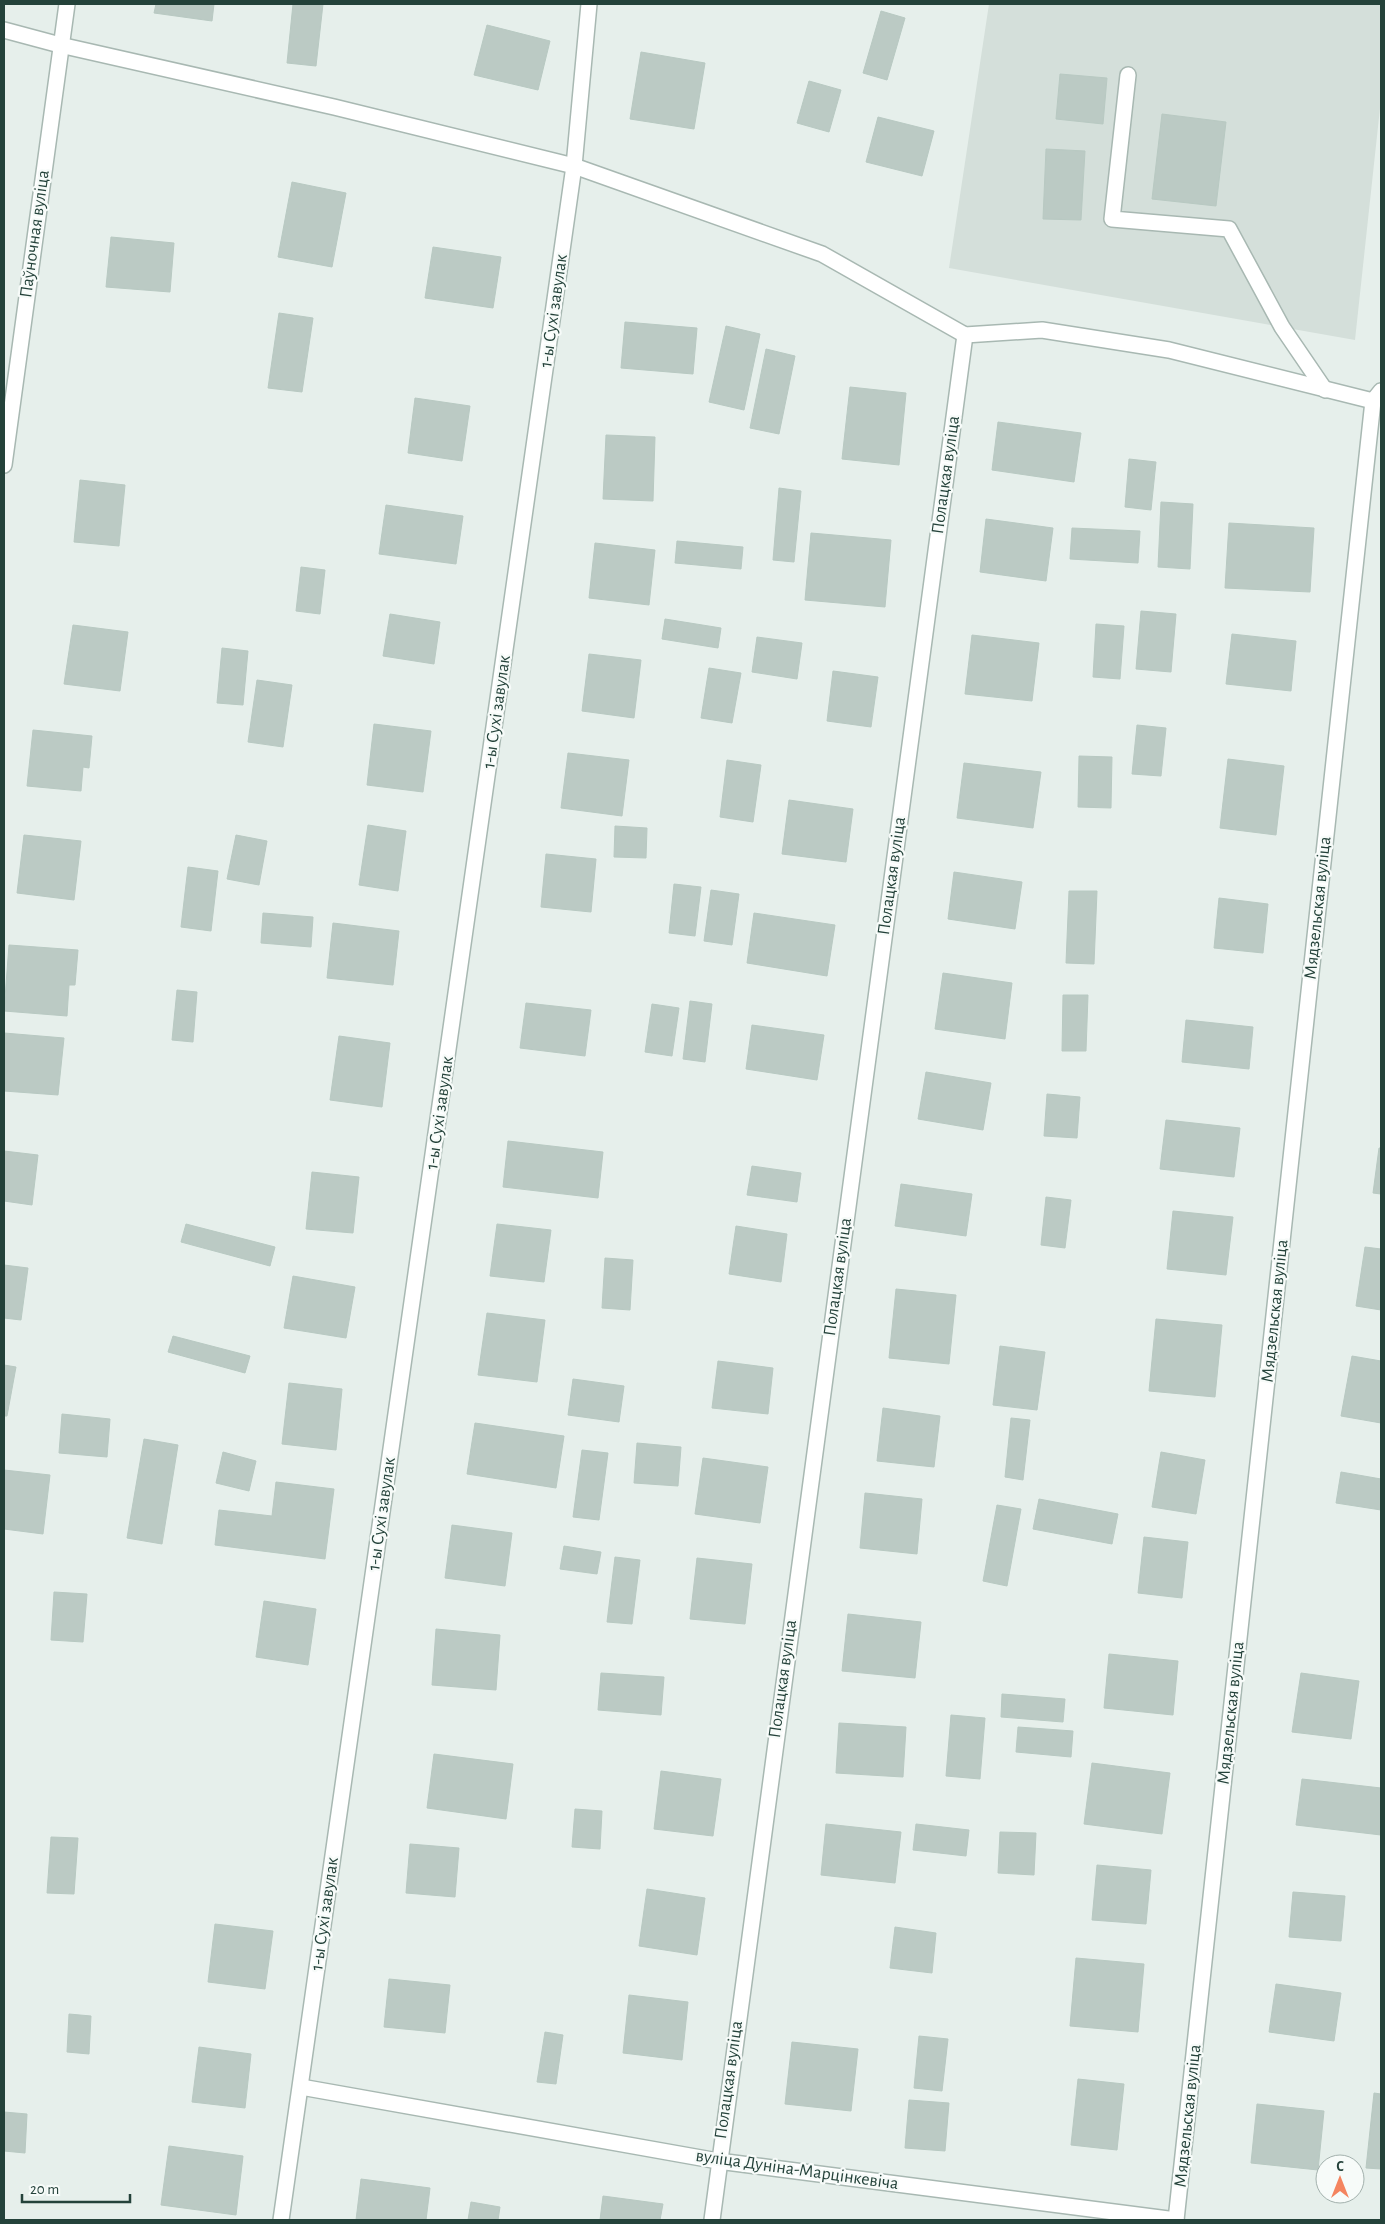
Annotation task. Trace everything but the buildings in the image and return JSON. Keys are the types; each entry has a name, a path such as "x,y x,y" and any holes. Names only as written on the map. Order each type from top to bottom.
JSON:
{"street":[{"name":"Паўночная вуліца","path":"4,465 67,4"},
{"name":"1-ы Сухі завулак","path":"281,2220 574,166 589,4"},
{"path":"4,30 60,46 334,107 574,166 822,254 965,335 1042,330 1170,350 1325,390 1377,396"},
{"path":"1128,75 1112,219 1229,229 1282,327 1325,390"},
{"name":"Полацкая вуліца","path":"712,2220 718,2161 965,335"},
{"name":"Мядзельская вуліца","path":"1176,2220 1377,396"},
{"name":"вуліца Дуніна-Марцінкевіча","path":"301,2087 718,2161 1176,2220"}],"shaded area":[{"path":"989,4 1381,4 1381,99 1355,340 949,268"}]}
